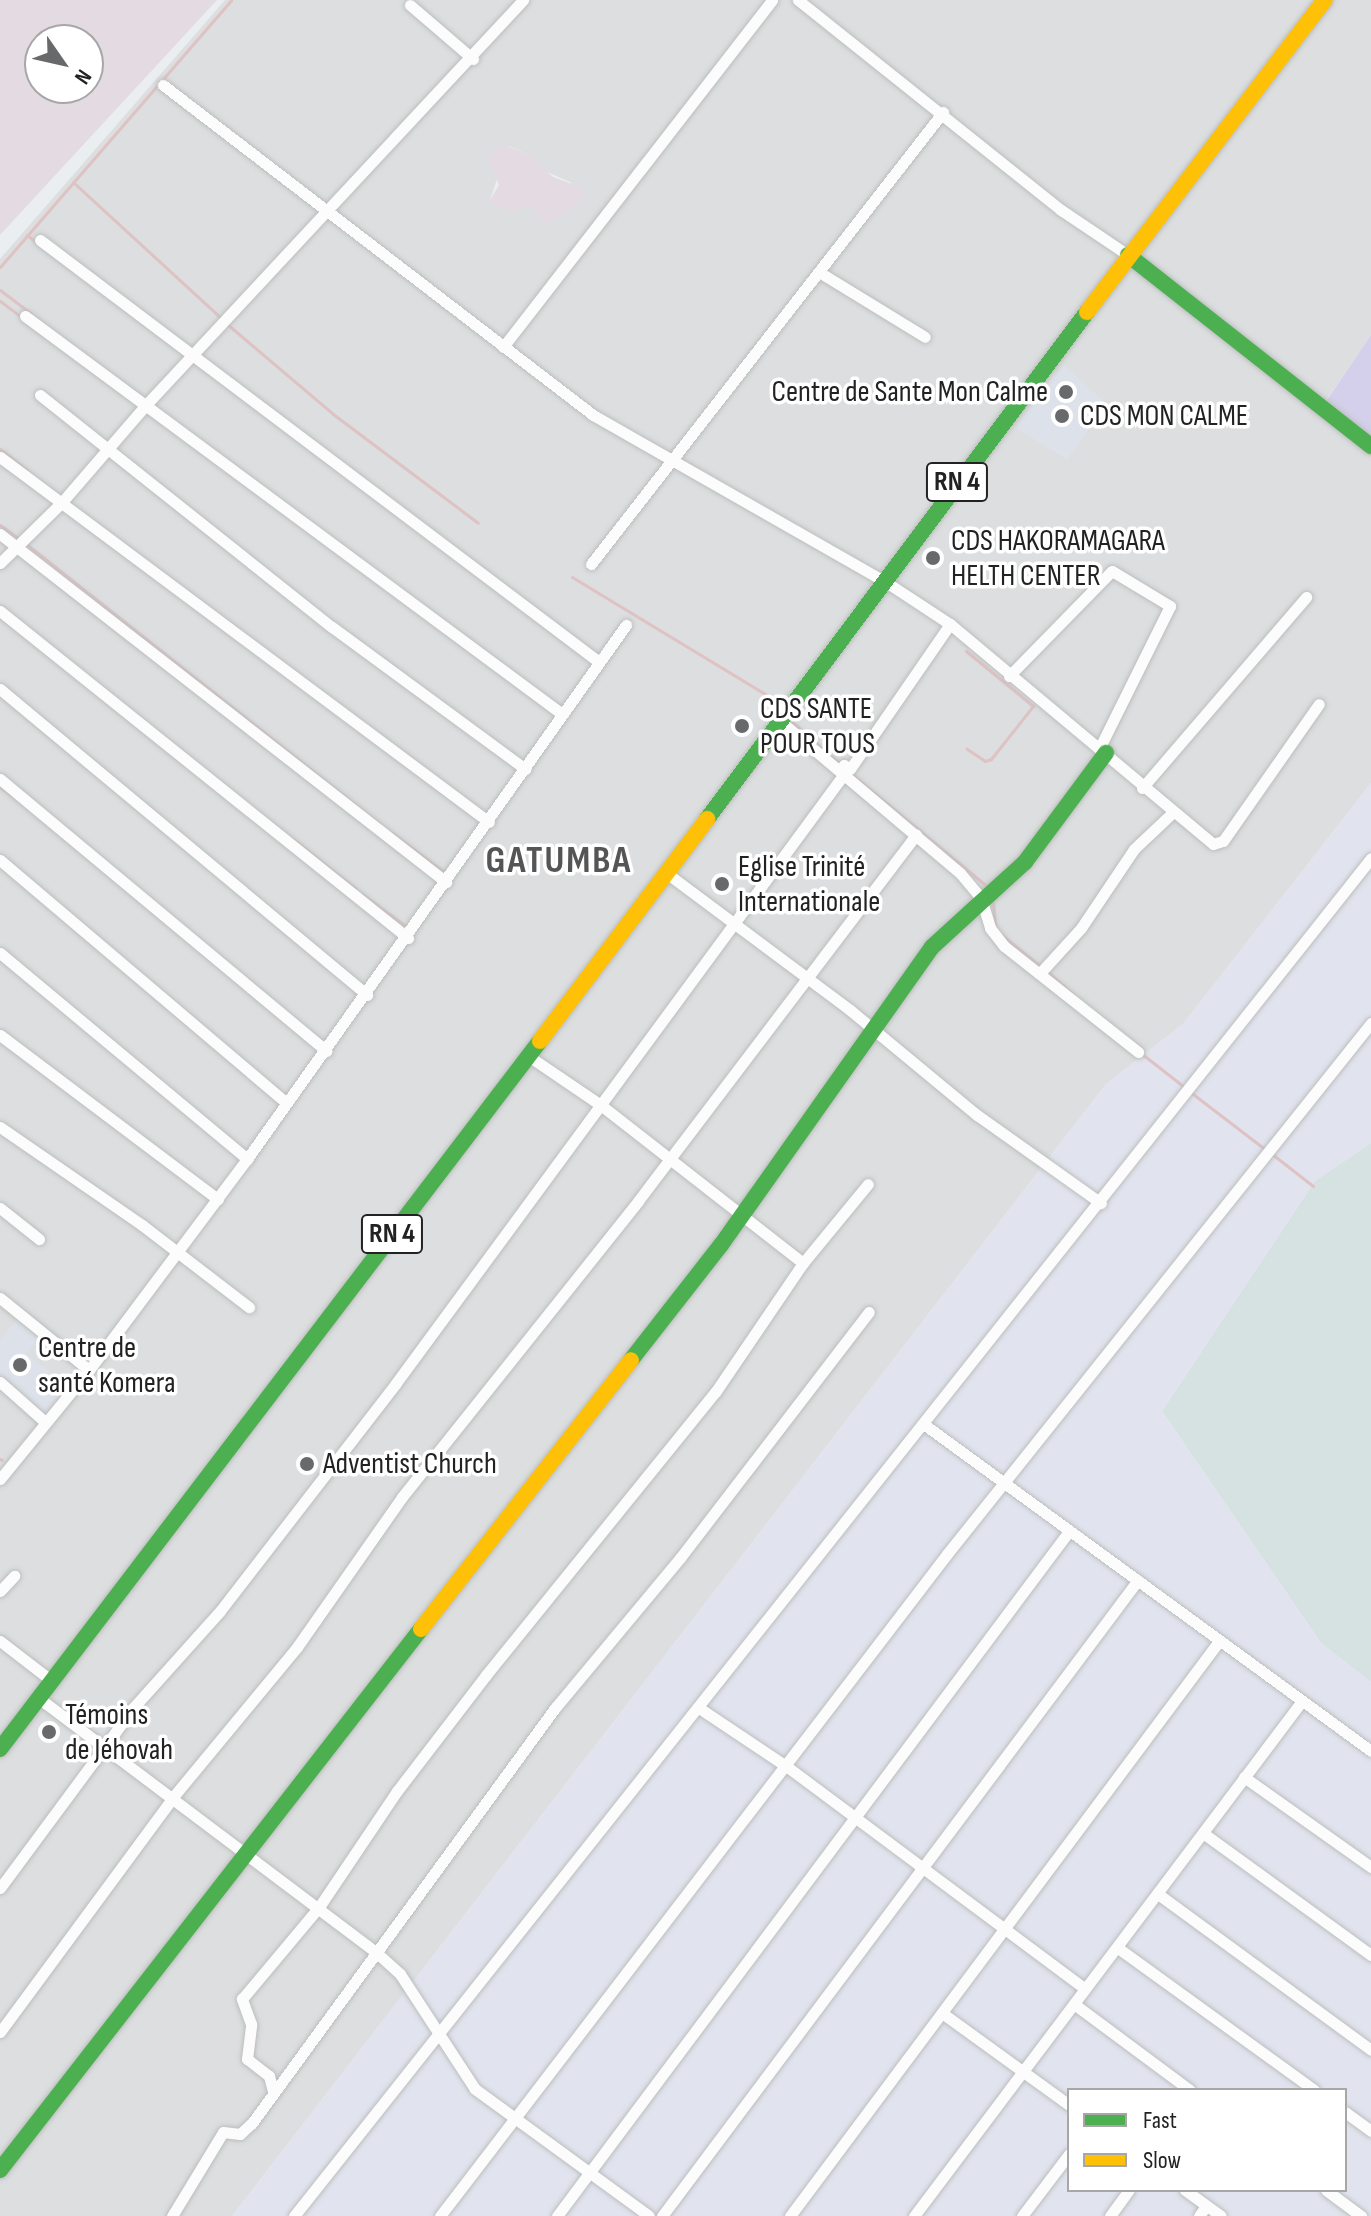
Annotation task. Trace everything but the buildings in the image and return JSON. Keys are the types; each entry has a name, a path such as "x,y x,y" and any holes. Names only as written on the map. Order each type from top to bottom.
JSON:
{"main road":[{"name":"RN 4","path":"0,1749 886,582 1128,255 1199,169 1325,0"},
{"path":"1128,255 1371,446"},
{"path":"0,2170 743,1215 871,1028 932,947 1025,862 1103,750"}],"street":[{"path":"0,563 62,502 145,405 473,59 523,0"},
{"path":"503,347 772,0"},
{"path":"798,0 943,112 1061,210 1128,255"},
{"path":"410,5 473,59"},
{"path":"163,85 331,210 593,415 886,582 950,624 1009,676 1103,750 1171,814 1218,846 1319,704"},
{"path":"591,564 943,112"},
{"path":"40,240 599,662"},
{"path":"819,272 925,337"},
{"path":"25,316 562,714"},
{"path":"40,395 356,645 525,769"},
{"path":"0,457 489,822"},
{"path":"0,534 446,882"},
{"path":"1009,676 1112,571 1170,606 1103,750"},
{"path":"1142,788 1306,597"},
{"path":"0,611 408,938"},
{"path":"0,1888 105,1746 275,1542 602,1106 842,770 850,769 950,624"},
{"path":"2,1471 89,1370 218,1199 285,1102 408,938 626,625"},
{"path":"0,689 367,995"},
{"path":"779,720 988,893 990,928 1004,946 1043,970 1138,1052"},
{"path":"0,779 326,1051"},
{"path":"1043,970 1081,928 1134,849 1171,814"},
{"path":"0,2032 173,1797 241,1719 402,1497 669,1160 916,835"},
{"path":"294,2216 1196,1084 1371,858"},
{"path":"0,860 285,1102"},
{"path":"665,872 730,926 871,1028 977,1115 1101,1203"},
{"path":"0,953 247,1159"},
{"path":"440,2216 1005,1482 1371,1023"},
{"path":"0,1035 218,1199"},
{"path":"527,1055 602,1106 803,1263"},
{"path":"0,1127 177,1250 249,1307"},
{"path":"273,2091 269,2076 247,2059 251,2024 242,1999 319,1907 397,1791 716,1391 803,1263 868,1184"},
{"path":"0,1208 39,1239"},
{"path":"0,1298 89,1370"},
{"path":"172,2216 202,2174 223,2132 240,2134 378,1954 555,1708 680,1558 869,1312"},
{"path":"0,1382 44,1421"},
{"path":"925,1425 1371,1751"},
{"path":"557,2216 1069,1531"},
{"path":"0,1591 14,1576"},
{"path":"662,2216 925,1869 1138,1580"},
{"path":"0,1641 53,1682"},
{"path":"790,2216 1219,1641"},
{"path":"40,1699 378,1954 400,1974 475,2089 514,2122 649,2216"},
{"path":"914,2216 1302,1701"},
{"path":"699,1708 786,1766 1085,1989"},
{"path":"1244,1777 1371,1867"},
{"path":"1203,1833 1371,1955"},
{"path":"1158,1894 1371,2050"},
{"path":"1118,1948 1311,2088"},
{"path":"1074,2004 1187,2088"},
{"path":"942,2013 1025,2070 1067,2103"},
{"path":"1347,2113 1371,2131"},
{"path":"1022,2216 1067,2157"},
{"path":"1110,2216 1128,2192"},
{"path":"1187,2192 1202,2211 1221,2216"},
{"path":"1329,2192 1361,2216"}],"shaded area":[{"path":"0,0 217,0 0,235"},
{"path":"225,0 1371,0 1371,335 1318,412 1371,455 1371,783 1183,1024 1106,1084 232,2216 0,2216 0,259","holes":["508,146 532,156 545,171 570,182 585,197 550,224 532,206 490,200"]},
{"path":"502,144 532,156 553,177 580,187 585,197 550,224 538,220 532,206 512,211 494,206 490,200 499,185 487,158"},
{"path":"1371,335 1371,455 1318,413"},
{"name":"CDS MON CALME","path":"1064,365 1107,404 1067,460 1016,428"},
{"path":"1371,783 1371,1143 1315,1181 1162,1411 1321,1643 1371,1682 1371,2216 232,2216 1106,1084 1183,1024"},
{"path":"1371,1143 1371,1682 1321,1643 1162,1411 1315,1181"},
{"name":"Centre de santé Komera","path":"20,1316 42,1333 26,1354 69,1387 45,1414 0,1377 0,1340"}],"waterway":[{"path":"0,267 231,0"},
{"path":"73,182 222,319"},
{"path":"27,235 37,243"},
{"path":"0,290 30,313"},
{"path":"0,301 21,317"},
{"path":"227,324 333,414 478,523"},
{"path":"0,449 27,470"},
{"path":"0,525 19,539"},
{"path":"25,543 380,824"},
{"path":"572,577 780,703"},
{"path":"966,651 1033,706 991,759 985,761 967,749"},
{"path":"790,720 841,765"},
{"path":"850,773 989,888"},
{"path":"0,787 17,799"},
{"path":"392,833 447,874"},
{"path":"293,839 356,889"},
{"path":"362,894 407,927"},
{"path":"993,902 995,926"},
{"path":"1002,935 1040,966"},
{"path":"1046,970 1073,994"},
{"path":"1142,1054 1183,1086"},
{"path":"1189,1091 1266,1150"},
{"path":"1272,1154 1313,1186"}],"traffic: fast":[{"path":"1128,255 1371,446"},
{"path":"707,819 1087,312"},
{"path":"631,1360 721,1245 932,947 1025,862 1106,753"},
{"path":"0,1749 540,1041"},
{"path":"0,2170 421,1629"}],"traffic: slow":[{"path":"1087,312 1325,0"},
{"path":"540,1041 707,819"},
{"path":"421,1629 631,1360"}],"place":[{"name":"Centre de Sante Mon Calme","path":"1066,392"},
{"name":"CDS MON CALME","path":"1062,416"},
{"name":"CDS HAKORAMAGARA HELTH CENTER","path":"933,558"},
{"name":"CDS SANTE POUR TOUS","path":"742,726"},
{"name":"Eglise Trinité Internationale","path":"722,884"},
{"name":"Centre de santé Komera","path":"20,1365"},
{"name":"Adventist Church","path":"307,1464"},
{"name":"Témoins de Jéhovah","path":"49,1732"}],"district":[{"name":"GATUMBA","path":"559,861"}]}
